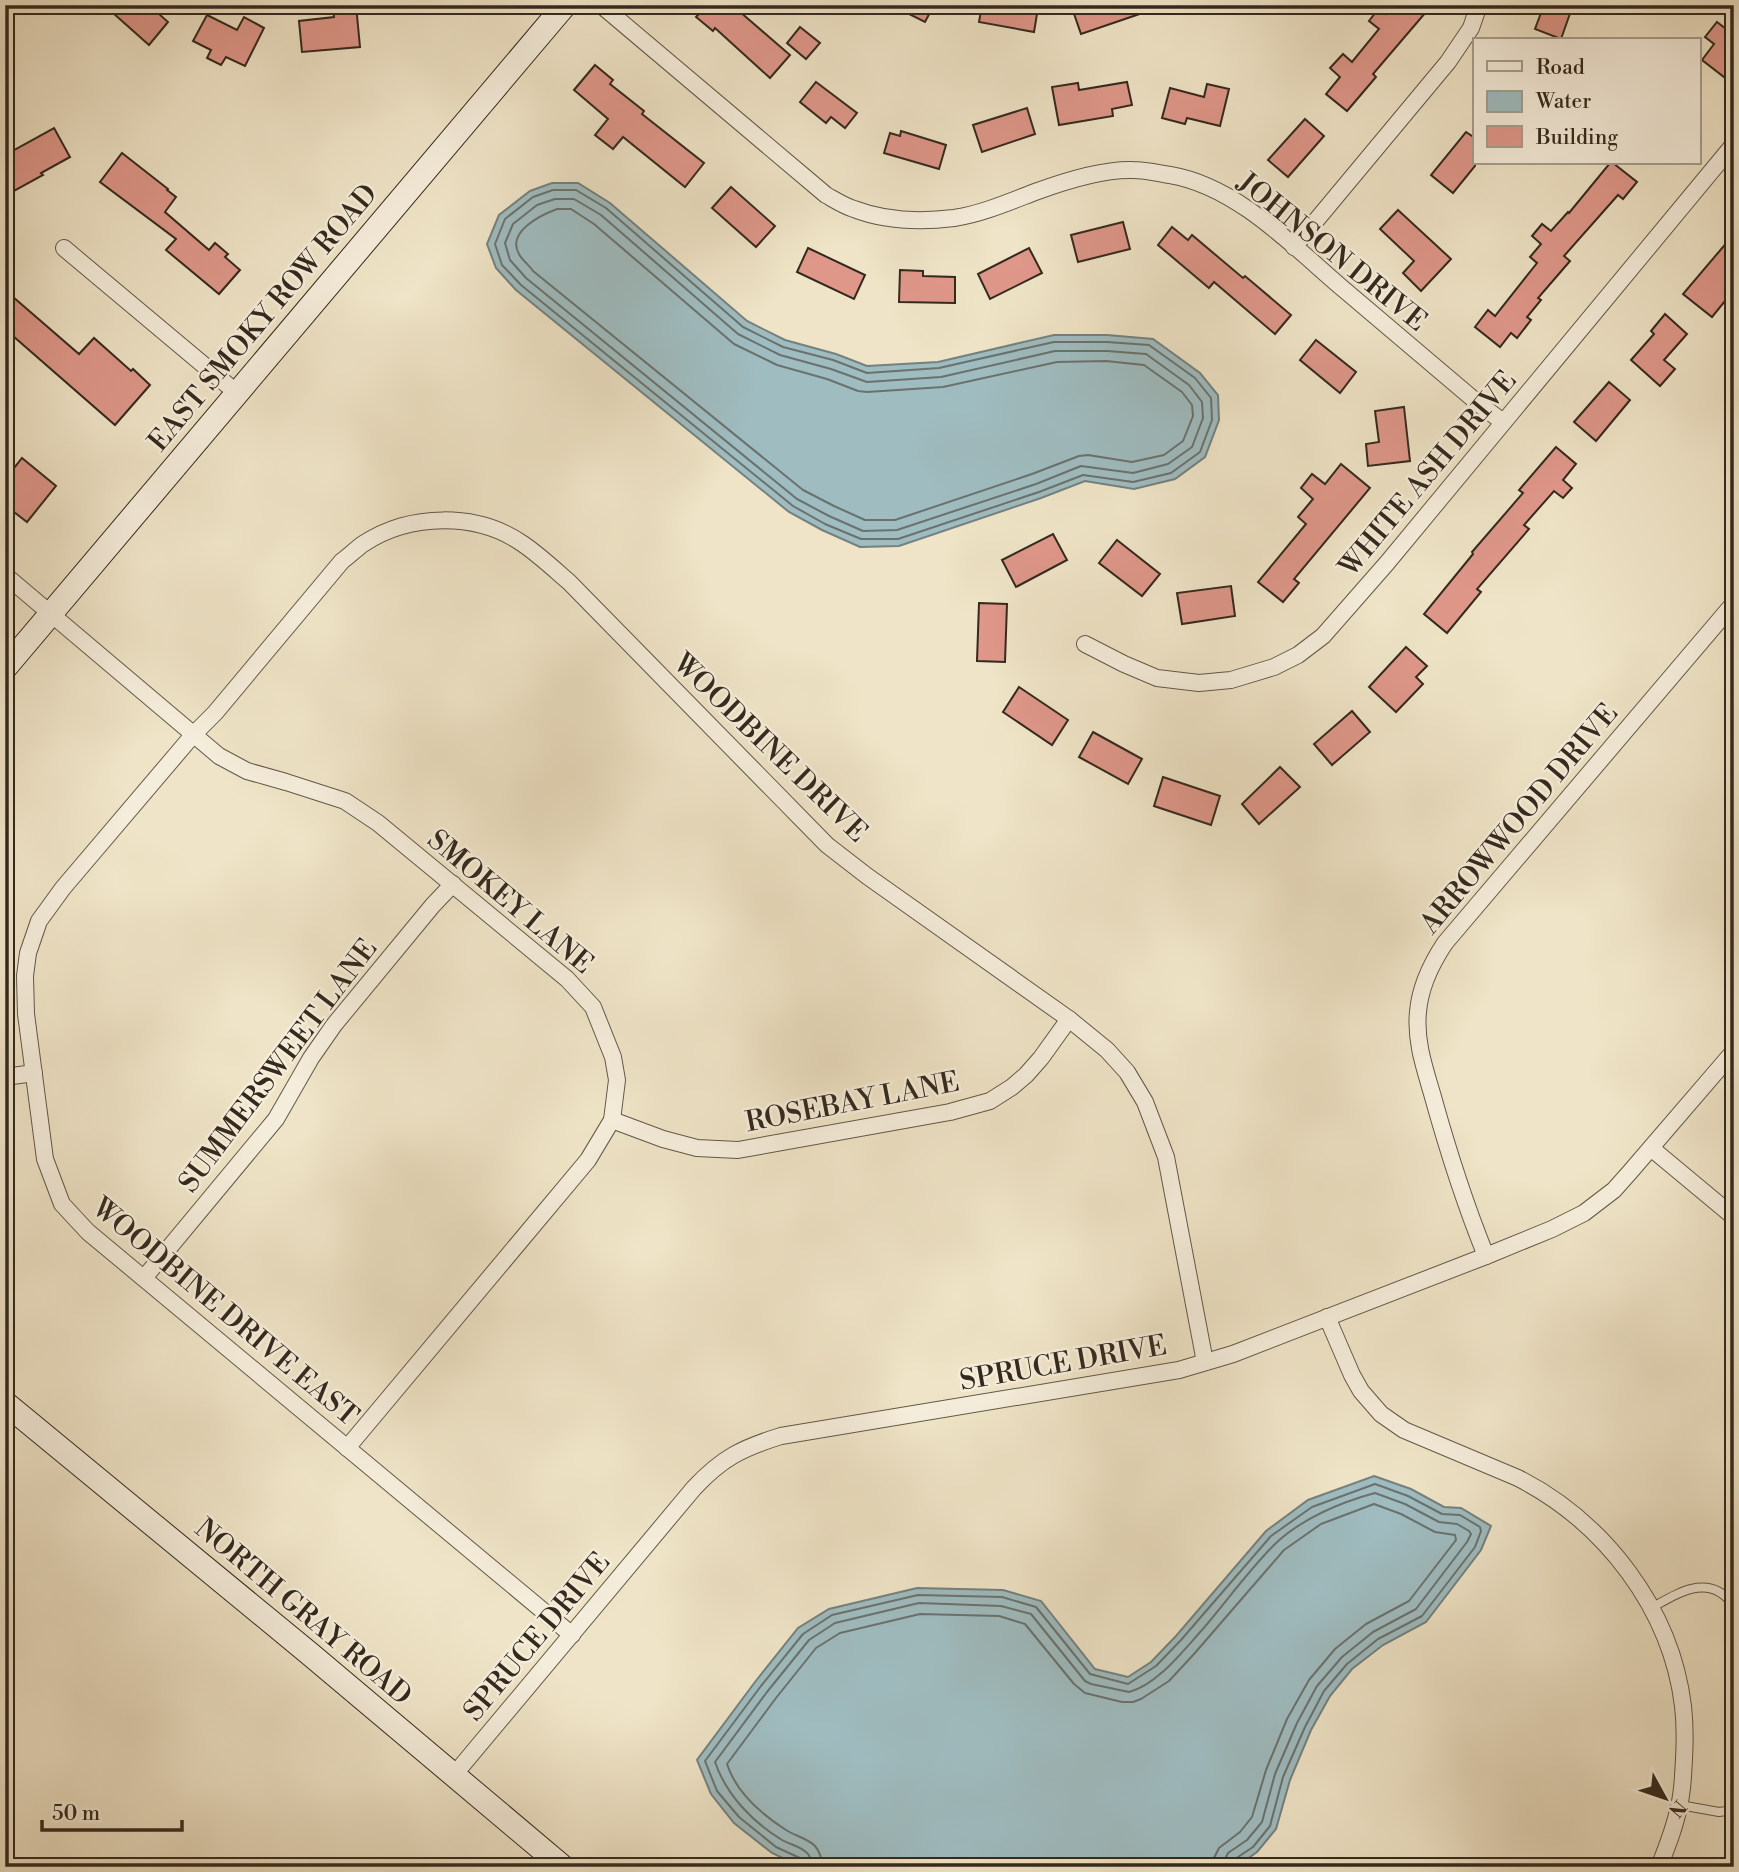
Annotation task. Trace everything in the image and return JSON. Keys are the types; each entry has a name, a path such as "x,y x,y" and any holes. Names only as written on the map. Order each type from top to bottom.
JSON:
{"street":[{"name":"EAST SMOKY ROW ROAD","path":"5,668 565,5"},
{"name":"JOHNSON DRIVE","path":"601,5 826,195 854,209 888,218 956,218 1091,175 1132,170 1172,175 1199,182 1226,194 1294,247 1503,422"},
{"path":"1294,247 1448,62 1471,29 1479,5"},
{"name":"WHITE ASH DRIVE","path":"1085,644 1157,678 1199,683 1231,680 1274,667 1298,655 1323,636 1734,144"},
{"path":"64,248 237,393"},
{"name":"WOODBINE DRIVE","path":"193,735 215,713 342,561 363,544 388,531 431,520 453,520 481,525 522,543 569,582 827,845 1069,1019 1107,1050 1127,1072 1144,1102 1166,1157 1205,1362"},
{"name":"SMOKEY LANE","path":"5,575 219,755 247,771 345,801 378,823 567,979 593,1007 613,1056 617,1080 612,1119 588,1160 347,1448"},
{"name":"ARROWWOOD DRIVE","path":"1486,1256 1447,1149 1422,1059 1417,1034 1422,989 1432,963 1445,943 1734,603"},
{"name":"WOODBINE DRIVE EAST","path":"193,735 63,888 39,921 28,953 25,976 26,1014 46,1159 52,1181 62,1204 88,1232 572,1635"},
{"name":"SUMMERSWEET LANE","path":"144,1278 276,1119 311,1058 334,1025 453,884"},
{"name":"ROSEBAY LANE","path":"612,1119 663,1139 697,1148 738,1150 950,1112 990,1101 1012,1087 1041,1058 1069,1019"},
{"name":"SPRUCE DRIVE","path":"454,1775 694,1488 710,1471 740,1451 781,1436 1152,1375 1205,1362 1233,1354 1486,1256 1584,1213 1614,1190 1734,1051"},
{"path":"5,1077 34,1073"},
{"path":"1651,1148 1734,1217"},
{"path":"1327,1317 1352,1375 1361,1391 1381,1414 1404,1430 1518,1478 1560,1502 1604,1541 1651,1608 1675,1668 1683,1706 1684,1751 1680,1805 1659,1867"},
{"name":"NORTH GRAY ROAD","path":"5,1403 563,1867"}],"lane":[{"path":"1651,1608 1684,1591 1698,1588 1718,1590 1734,1606"},
{"path":"1680,1805 1719,1812 1734,1810"}],"water":[{"path":"552,183 578,183 610,203 747,321 785,340 867,366 938,362 1054,335 1107,335 1153,339 1200,373 1218,395 1219,420 1205,457 1175,479 1134,489 1085,481 899,546 860,547 789,512 516,290 496,268 487,244 499,215 530,191"},
{"path":"1374,1476 1411,1489 1444,1507 1461,1508 1491,1526 1481,1550 1426,1622 1383,1645 1352,1669 1330,1696 1311,1730 1290,1780 1276,1829 1257,1852 1236,1867 802,1867 772,1853 734,1823 711,1794 697,1760 798,1628 829,1609 917,1588 1003,1590 1041,1601 1095,1669 1128,1677 1151,1662 1176,1636 1266,1531 1308,1500"}],"building":[{"path":"104,5 149,5 168,22 149,45"},
{"path":"333,5 356,5 360,47 302,52 299,21 334,17"},
{"path":"707,5 732,5 790,55 770,78 715,28 713,31 696,17"},
{"path":"891,5 934,5 925,22"},
{"path":"982,5 1025,5 1038,8 1034,32 979,22"},
{"path":"1071,5 1156,5 1157,8 1081,34"},
{"path":"1394,5 1432,5 1373,74 1376,77 1347,111 1326,94 1340,77 1330,68 1343,54 1352,62 1379,29 1369,21 1379,8 1386,14"},
{"path":"1544,5 1573,5 1561,38 1535,29"},
{"path":"207,15 237,30 244,17 264,28 245,66 226,57 221,65 207,58 211,50 193,41"},
{"path":"1717,22 1734,35 1734,64 1724,77 1702,60 1714,44 1705,37"},
{"path":"800,27 820,43 806,59 787,43"},
{"path":"595,65 613,80 610,84 644,111 642,114 704,163 685,187 623,137 613,149 595,135 608,119 574,90"},
{"path":"816,82 857,113 845,128 831,117 826,123 800,102"},
{"path":"1127,82 1132,105 1112,109 1113,116 1059,125 1052,87 1078,83 1079,90"},
{"path":"1207,84 1229,89 1220,126 1187,118 1185,124 1162,118 1170,88 1204,97"},
{"path":"1027,108 1035,134 982,152 973,125"},
{"path":"1305,119 1324,136 1288,177 1268,160"},
{"path":"54,128 70,157 14,191 5,174 5,155"},
{"path":"901,131 946,145 939,169 884,153 890,133 900,136"},
{"path":"1466,132 1473,137 1475,166 1453,193 1431,175"},
{"path":"122,153 176,197 165,212 209,250 215,243 228,254 225,257 240,270 219,294 166,250 176,239 100,182"},
{"path":"1609,164 1614,164 1637,182 1623,199 1618,195 1564,256 1570,261 1538,298 1541,300 1527,317 1531,320 1517,338 1511,333 1500,347 1475,327 1488,310 1495,316 1537,263 1530,257 1541,244 1532,236 1542,224 1551,231"},
{"path":"731,187 775,226 756,247 712,208"},
{"path":"1398,210 1451,259 1421,291 1403,273 1414,261 1380,229"},
{"path":"1123,222 1130,249 1078,262 1071,235"},
{"path":"1172,227 1188,240 1192,235 1291,315 1275,334 1214,282 1209,288 1158,245"},
{"path":"1734,234 1734,290 1712,317 1683,294"},
{"path":"808,248 865,275 854,299 797,272"},
{"path":"1029,248 1042,273 990,299 978,274"},
{"path":"900,270 923,271 923,276 955,277 955,303 899,302"},
{"path":"5,290 79,354 94,338 150,385 115,425 5,329"},
{"path":"1665,314 1687,334 1664,360 1675,369 1660,386 1631,360 1654,334 1651,331"},
{"path":"1316,340 1356,372 1340,393 1300,360"},
{"path":"1609,382 1630,400 1596,441 1574,422"},
{"path":"1404,407 1410,461 1368,466 1366,444 1379,442 1375,411"},
{"path":"1556,447 1576,464 1563,480 1572,488 1563,498 1554,491 1524,525 1529,529 1477,589 1481,592 1447,633 1424,614 1472,552 1523,493 1519,490"},
{"path":"22,458 56,486 27,522 5,505 5,461 14,468"},
{"path":"1341,464 1370,488 1294,579 1299,583 1283,602 1258,582 1306,524 1298,517 1313,499 1301,488 1312,474 1325,484"},
{"path":"1053,534 1067,560 1016,587 1002,560"},
{"path":"1117,540 1160,574 1142,596 1099,563"},
{"path":"1231,586 1235,616 1182,624 1177,593"},
{"path":"979,603 1007,604 1005,662 977,661"},
{"path":"1406,647 1427,666 1416,677 1423,684 1396,712 1369,687"},
{"path":"1019,687 1068,720 1052,745 1003,712"},
{"path":"1352,711 1370,732 1332,765 1314,744"},
{"path":"1093,732 1142,759 1128,784 1079,757"},
{"path":"1280,767 1300,787 1259,824 1242,804"},
{"path":"1163,777 1220,796 1211,825 1154,806"}]}
